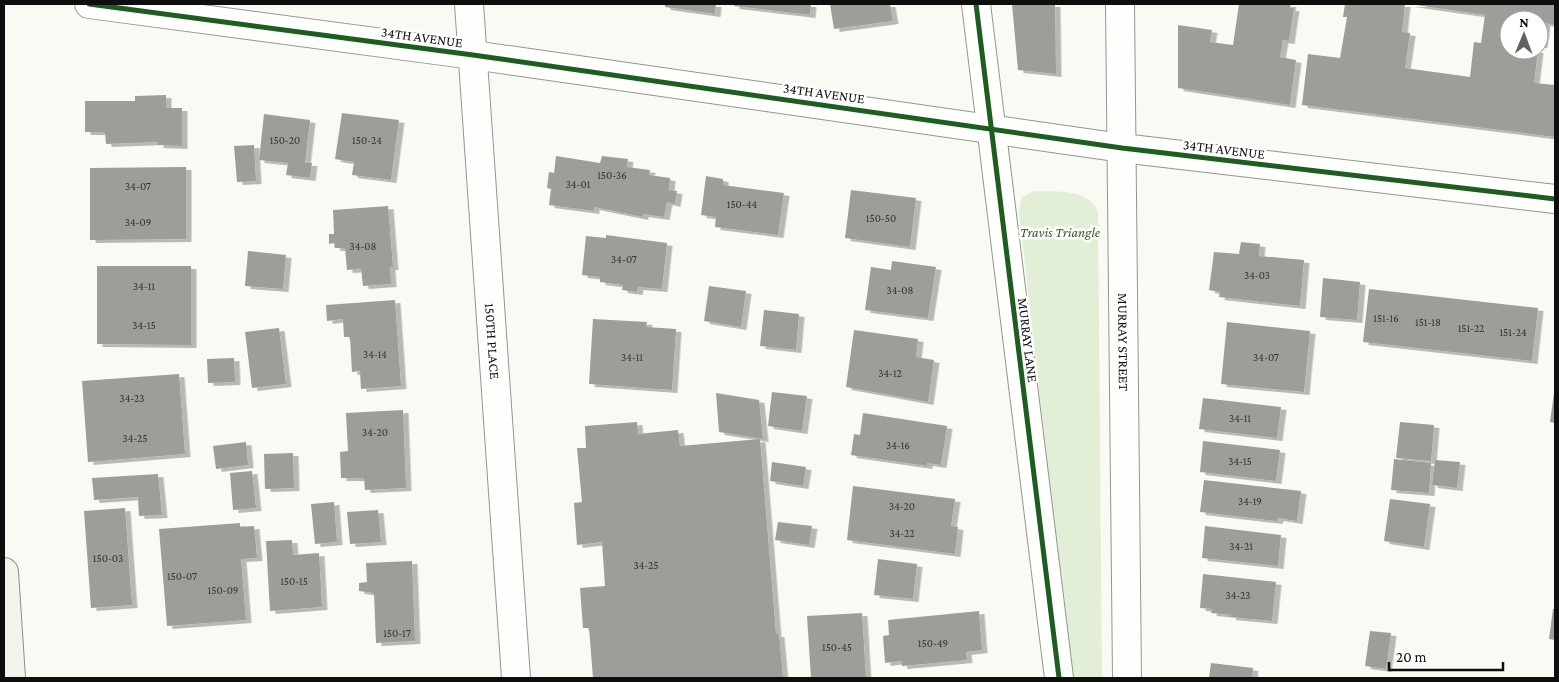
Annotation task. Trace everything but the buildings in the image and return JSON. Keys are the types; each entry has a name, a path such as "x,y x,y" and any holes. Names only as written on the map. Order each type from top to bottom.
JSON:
{"street":[{"name":"34TH AVENUE","path":"90,4 473,55 1122,148 1555,199"},
{"name":"150TH PLACE","path":"469,4 516,678"},
{"name":"MURRAY LANE","path":"976,4 1059,678"},
{"name":"MURRAY STREET","path":"1120,4 1127,678"},
{"path":"4,572 11,678"}],"green space":[{"name":"Travis Triangle","path":"1035,191 1079,195 1093,204 1098,212 1102,678 1071,678 1019,211 1022,197"}],"cycle path":[{"path":"89,4 473,55 1122,148 1555,199"},
{"path":"976,4 1059,678"}]}
